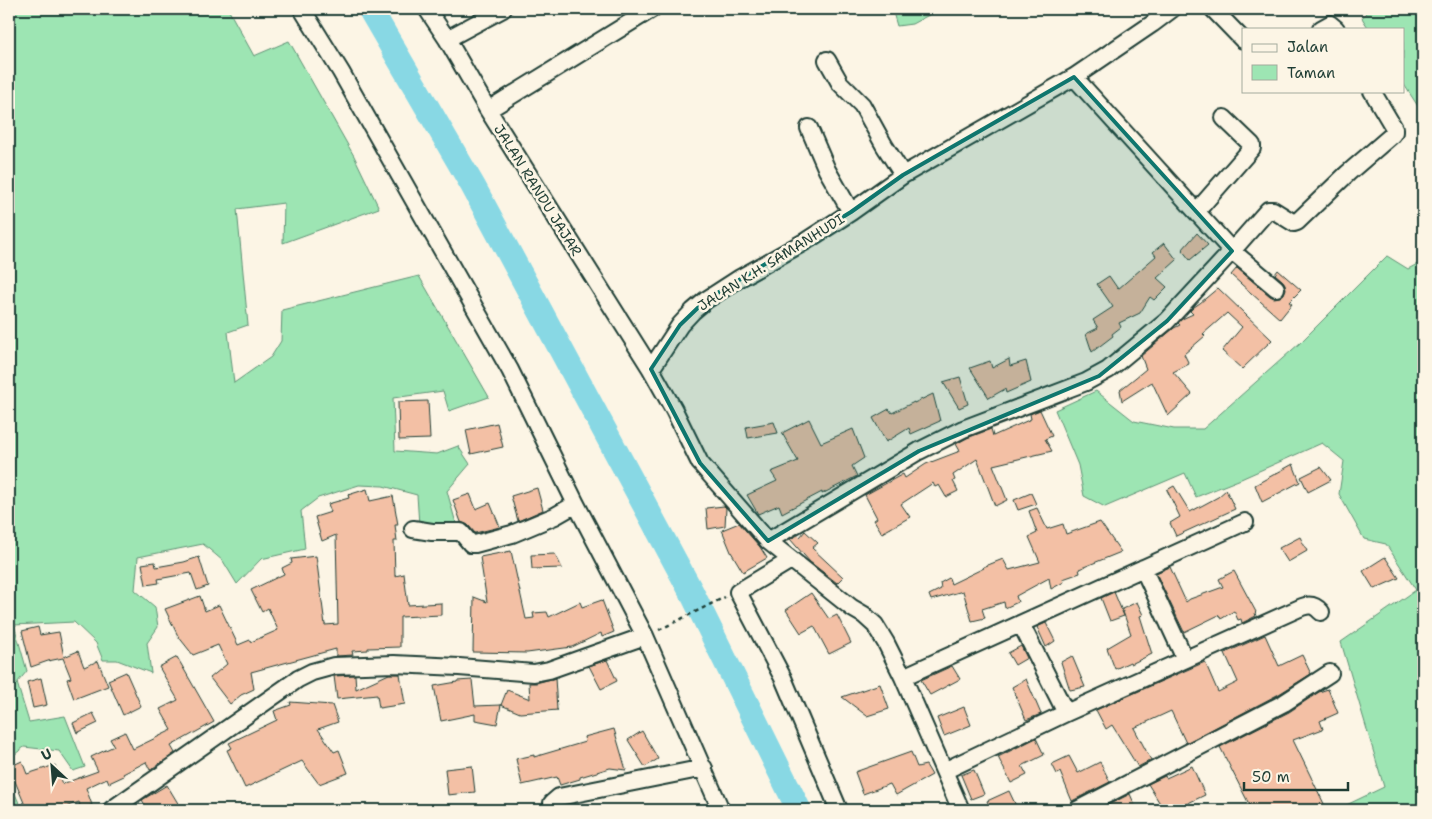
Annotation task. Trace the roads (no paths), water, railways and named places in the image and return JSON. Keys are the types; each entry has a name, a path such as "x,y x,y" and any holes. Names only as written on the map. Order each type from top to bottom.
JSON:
{"street":[{"path":"302,9 341,72 510,370 564,511 646,636 721,810"},
{"name":"JALAN RANDU JAJAR","path":"427,9 456,34 498,103 651,369"},
{"path":"456,34 503,9"},
{"path":"498,103 652,9"},
{"name":"JALAN K.H. SAMANHUDI","path":"651,369 680,324 706,300 851,212 903,175 1074,77 1172,9"},
{"path":"1213,9 1242,39"},
{"path":"1323,28 1330,24 1335,28"},
{"path":"827,60 840,83 862,105 903,175"},
{"path":"1074,77 1232,251 1276,288"},
{"path":"768,541 919,451 963,429 1086,382 1108,370 1167,321 1268,210 1273,210 1294,223 1298,221 1348,173 1392,135 1394,128 1373,92"},
{"path":"1197,211 1252,148 1252,144 1224,118"},
{"path":"809,128 827,170 851,212"},
{"path":"651,369 700,463 768,541 875,625 884,638 904,677 961,810"},
{"path":"413,529 432,532 461,532 471,544 512,534 564,511"},
{"path":"904,677 1245,522"},
{"path":"791,560 738,592 783,678 839,810"},
{"path":"1143,568 1185,659"},
{"path":"944,771 1066,713 1308,605 1317,607 1321,612"},
{"path":"1021,624 1066,713"},
{"path":"111,810 298,679 322,668 394,664 534,673 549,670 646,636"},
{"path":"1077,810 1284,703 1330,673"},
{"path":"552,810 552,803 559,798 704,768"}],"waterway":[{"path":"370,9 473,186 692,593 799,810"}]}
